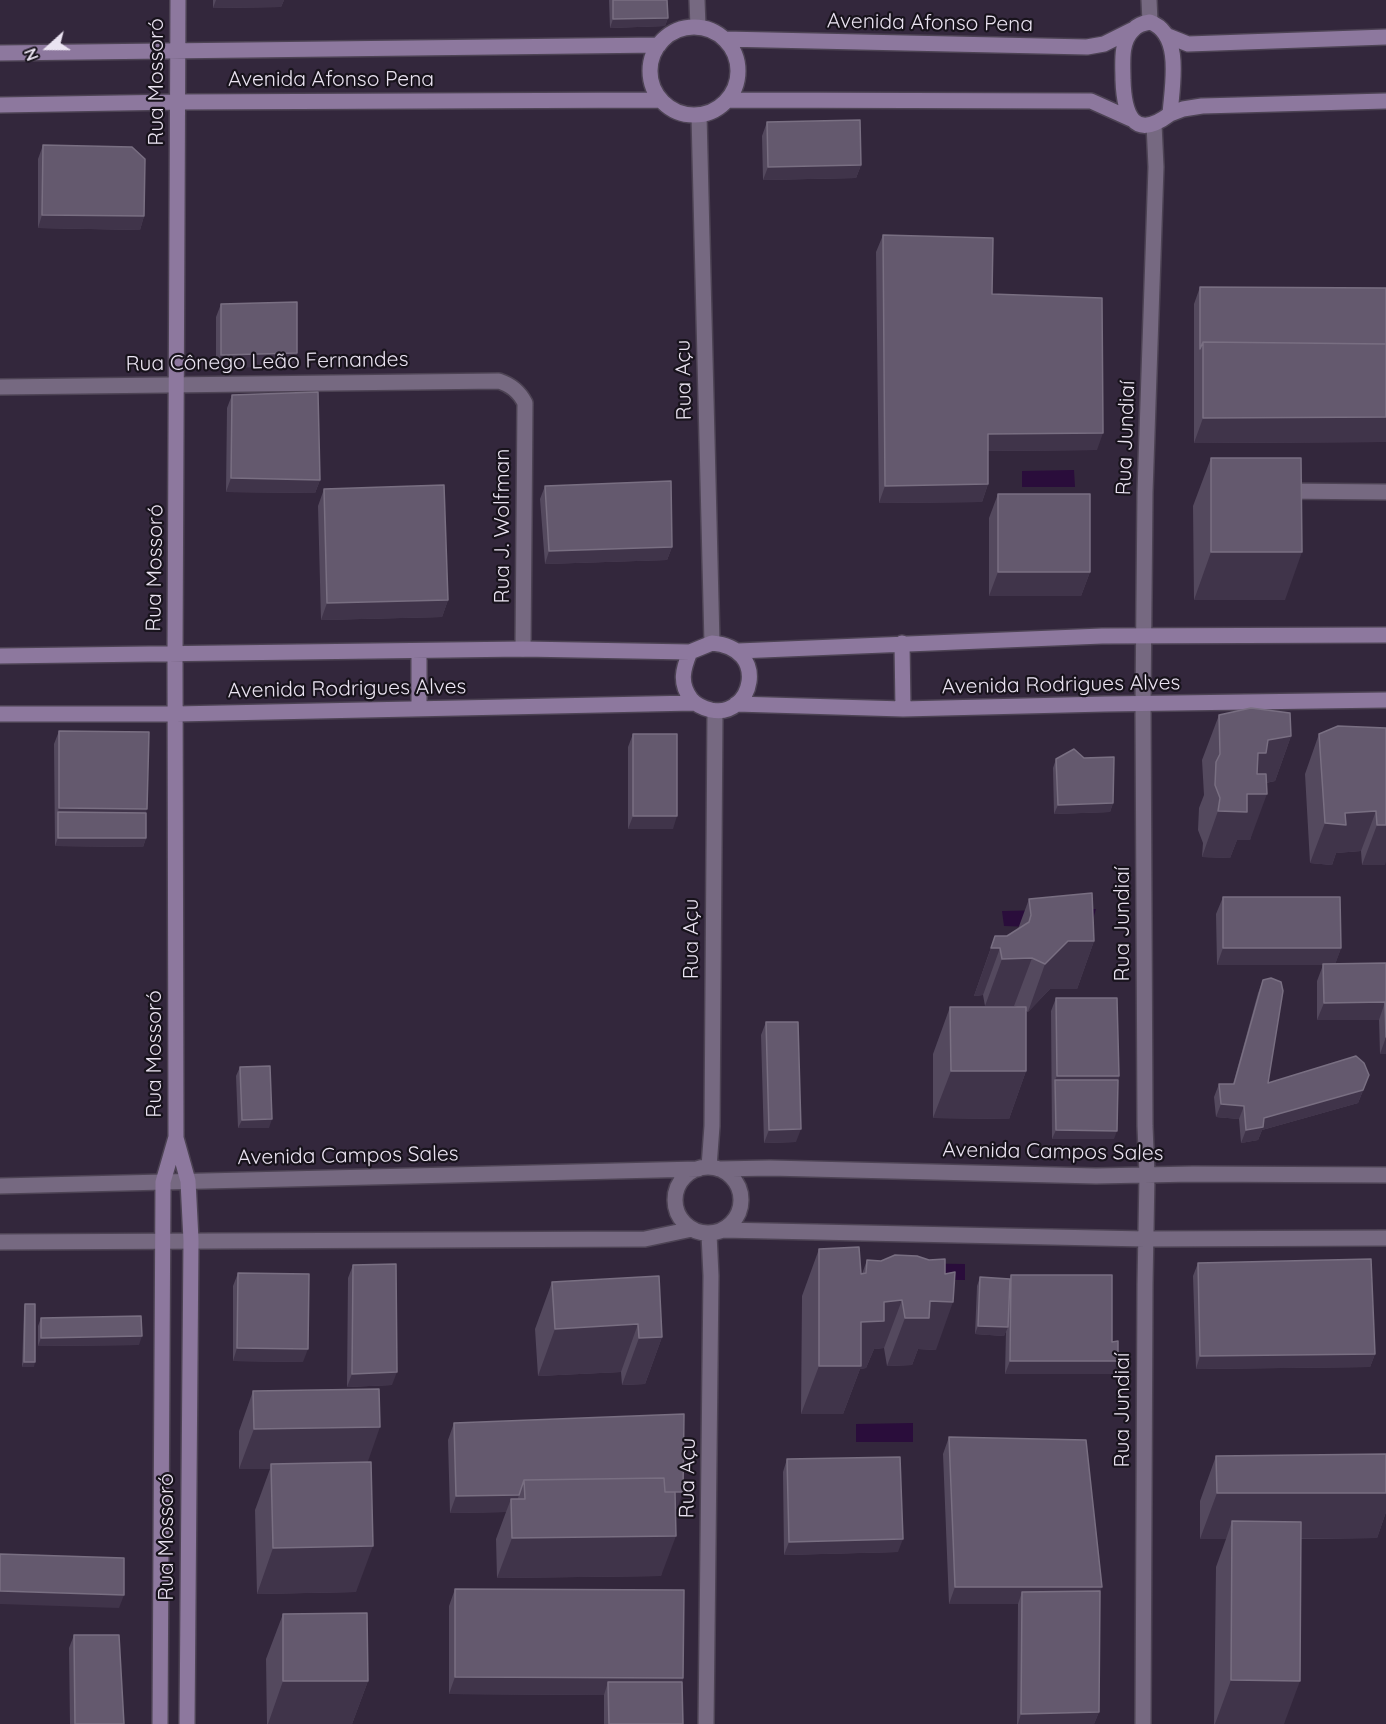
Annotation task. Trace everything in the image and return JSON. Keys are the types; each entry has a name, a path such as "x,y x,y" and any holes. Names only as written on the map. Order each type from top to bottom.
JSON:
{"main road":[{"name":"Rua Mossoró","path":"160,1724 164,1182 176,1137 175,655 178,0"},
{"name":"Avenida Afonso Pena","path":"724,39 1087,47 1104,44 1150,22"},
{"path":"1150,22 1160,26 1168,36 1172,50 1170,114"},
{"path":"698,27 712,31 724,39 734,51 738,65 738,79 733,93 727,100 713,111 699,115 685,114 672,109 661,100 654,88 651,73 652,58 659,45 669,35 683,29 698,27"},
{"path":"1131,119 1126,110 1122,59 1125,42 1132,30"},
{"path":"1168,36 1188,44 1386,38"},
{"name":"Avenida Afonso Pena","path":"0,53 659,45"},
{"name":"Avenida Afonso Pena","path":"0,105 661,100"},
{"path":"727,100 1091,101 1137,124 1154,124 1183,109 1202,106 1386,101"},
{"path":"738,651 902,643 1143,636 1386,635"},
{"path":"712,643 726,644 738,651 746,660 750,672 745,695 727,710 715,711 694,703 686,692 682,679 684,665 690,652 712,643"},
{"path":"902,643 903,709"},
{"name":"Avenida Rodrigues Alves","path":"0,656 523,649 690,652"},
{"path":"418,709 419,651"},
{"name":"Avenida Rodrigues Alves","path":"736,704 903,709 1386,700"},
{"name":"Avenida Rodrigues Alves","path":"0,714 176,714 694,703"},
{"name":"Rua Mossoró","path":"176,1137 188,1181 191,1240 187,1724"}],"street":[{"path":"697,0 698,27"},
{"path":"1149,0 1150,22"},
{"name":"Rua Açu","path":"699,115 712,643"},
{"name":"Rua Jundiaí","path":"1143,1724 1147,1175 1143,636 1145,492 1156,167 1154,124"},
{"name":"Rua Cônego Leão Fernandes","path":"0,387 499,381 514,388 525,403"},
{"name":"Rua J. Wolfman","path":"523,649 525,403"},
{"path":"1266,491 1386,492"},
{"name":"Rua Açu","path":"709,1168 712,1126 715,711"},
{"path":"692,1229 677,1213 676,1191 688,1174 709,1168 729,1175 740,1194 737,1215 730,1224 715,1232"},
{"name":"Avenida Campos Sales","path":"0,1186 709,1168 1096,1176 1386,1175"},
{"path":"0,1242 645,1239 692,1229 715,1232 1145,1239 1386,1238"},
{"name":"Rua Açu","path":"706,1724 711,1276 715,1232"}],"shaded area":[{"path":"1074,470 1075,487 1022,487 1022,471"},
{"path":"1096,909 1090,929 1004,926 1002,911"},
{"path":"892,1263 965,1264 965,1280 892,1279"},
{"path":"913,1423 913,1442 856,1442 856,1424"}],"building":[{"path":"613,0 667,0 668,18 613,19"},
{"path":"860,120 861,165 768,167 767,122"},
{"path":"43,145 132,147 145,159 144,216 42,215"},
{"path":"883,235 993,238 992,294 1102,298 1103,433 988,434 988,484 885,486"},
{"path":"1200,287 1386,288 1386,344 1203,342 1200,349"},
{"path":"297,302 297,353 221,355 221,304"},
{"path":"1203,342 1386,344 1386,417 1203,418"},
{"path":"318,392 320,480 231,478 232,395"},
{"path":"1211,458 1301,458 1302,552 1211,552"},
{"path":"671,481 672,547 549,551 545,486"},
{"path":"444,485 448,600 327,603 324,489"},
{"path":"998,494 1090,494 1090,572 998,572"},
{"path":"1251,708 1290,713 1291,736 1268,740 1266,753 1258,753 1257,774 1266,774 1267,794 1247,794 1247,812 1218,811 1220,798 1215,785 1216,762 1220,754 1219,715"},
{"path":"1338,726 1386,728 1386,825 1377,825 1376,811 1345,813 1346,825 1325,823 1319,734"},
{"path":"59,731 149,732 147,809 59,808"},
{"path":"633,734 677,734 677,816 633,816"},
{"path":"1074,749 1084,758 1114,757 1113,803 1058,805 1056,759"},
{"path":"58,812 146,813 146,838 58,838"},
{"path":"1092,893 1094,941 1068,941 1045,964 1032,958 1002,959 1000,948 991,948 995,936 1007,936 1029,922 1031,915 1029,899"},
{"path":"1223,897 1340,897 1341,948 1223,948"},
{"path":"1386,963 1386,1037 1385,1002 1324,1003 1323,964"},
{"path":"1271,978 1281,982 1283,991 1268,1083 1356,1056 1364,1063 1369,1075 1363,1090 1264,1118 1263,1127 1246,1130 1244,1106 1221,1104 1219,1084 1234,1084 1263,980"},
{"path":"1056,998 1117,998 1119,1076 1057,1076"},
{"path":"950,1007 1026,1007 1026,1071 951,1071"},
{"path":"766,1022 798,1022 801,1129 769,1130"},
{"path":"270,1066 272,1119 242,1120 240,1067"},
{"path":"1055,1080 1118,1080 1117,1131 1056,1130"},
{"path":"859,1247 861,1274 866,1273 867,1260 881,1261 895,1255 917,1256 929,1260 945,1259 945,1274 955,1272 953,1302 930,1301 929,1318 905,1318 902,1300 884,1302 884,1321 861,1322 861,1366 819,1366 819,1249"},
{"path":"1371,1259 1375,1354 1200,1356 1198,1263"},
{"path":"396,1264 397,1372 352,1374 353,1265"},
{"path":"238,1273 309,1274 308,1349 237,1348"},
{"path":"1011,1275 1112,1275 1112,1342 1118,1341 1118,1361 1010,1361"},
{"path":"659,1276 662,1337 639,1338 638,1324 555,1329 552,1282"},
{"path":"980,1277 1010,1279 1008,1327 978,1326"},
{"path":"25,1304 35,1304 35,1362 24,1362"},
{"path":"141,1316 142,1336 41,1338 41,1318"},
{"path":"379,1389 380,1427 254,1429 253,1391"},
{"path":"684,1414 683,1492 665,1492 664,1478 524,1480 519,1495 456,1496 454,1423"},
{"path":"949,1437 1086,1440 1102,1587 955,1587"},
{"path":"1386,1454 1386,1493 1217,1493 1216,1456"},
{"path":"900,1457 903,1539 789,1542 787,1459"},
{"path":"371,1462 373,1546 273,1548 271,1464"},
{"path":"664,1478 665,1492 675,1492 676,1536 512,1538 511,1499 525,1499 524,1480"},
{"path":"1232,1521 1301,1522 1300,1681 1231,1680"},
{"path":"0,1554 124,1558 124,1595 0,1591"},
{"path":"455,1589 684,1590 683,1678 455,1677"},
{"path":"1100,1591 1099,1712 1021,1714 1022,1592"},
{"path":"367,1613 368,1681 283,1681 283,1614"},
{"path":"74,1635 119,1635 124,1724 75,1724"},
{"path":"608,1682 682,1682 683,1724 609,1724"}]}
